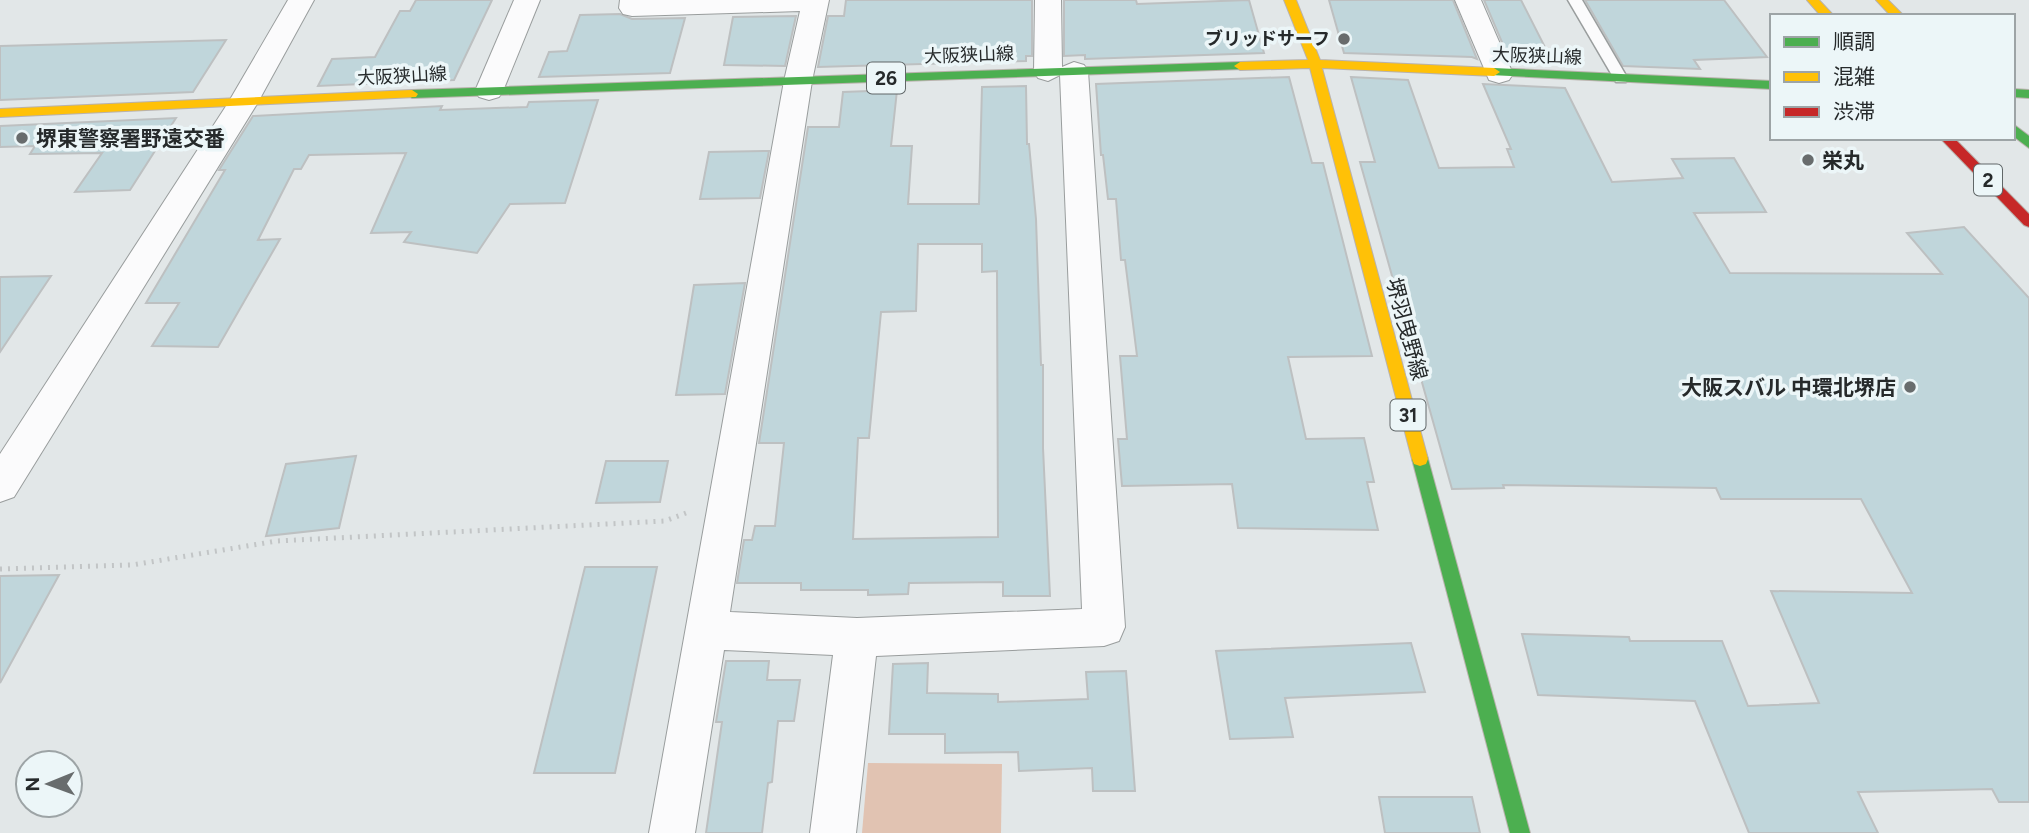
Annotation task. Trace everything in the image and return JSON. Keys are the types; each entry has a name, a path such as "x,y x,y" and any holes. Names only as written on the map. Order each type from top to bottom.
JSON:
{"main road":[{"name":"堺羽曳野線","path":"1290,0 1315,64 1520,833"},
{"path":"1813,0 1826,14"},
{"path":"1882,0 1896,14"},
{"name":"大阪狭山線","path":"0,113 489,91 1315,64 1770,85"},
{"path":"2015,130 2029,144"},
{"name":"2","path":"1948,140 2029,222"}],"street":[{"path":"0,486 242,104 301,0"},
{"path":"489,91 527,0"},
{"path":"633,0 632,8 816,1 798,81 672,833"},
{"path":"707,630 857,636 1104,627 1061,71 1048,0"},
{"path":"1468,0 1499,74"},
{"path":"833,833 857,636"}],"lane":[{"path":"1575,0 1620,79"}],"path":[{"path":"0,569 132,565 277,541 665,521 729,497"}],"shaded area":[{"path":"868,763 1002,764 1001,833 862,833"}],"building":[{"path":"416,0 492,0 454,80 318,86 332,59 375,57 400,11 410,11"},
{"path":"846,0 1032,0 1032,56 1026,56 1026,61 818,67 828,16 844,16"},
{"path":"1064,0 1136,0 1137,4 1249,0 1264,53 1085,59 1085,55 1064,56"},
{"path":"1329,0 1453,0 1477,59 1344,53"},
{"path":"1484,0 1521,0 1553,63 1510,61"},
{"path":"1585,0 1724,0 1767,57 1694,60 1700,69 1623,66"},
{"path":"620,14 632,19 685,18 670,73 539,77 549,52 567,51 580,15"},
{"path":"796,16 785,66 724,65 733,17"},
{"path":"226,40 193,92 0,100 0,46"},
{"path":"1289,77 1312,163 1323,163 1372,356 1288,357 1306,439 1364,438 1374,482 1367,482 1378,530 1238,528 1232,484 1122,486 1118,439 1127,439 1120,356 1137,356 1125,260 1121,260 1116,199 1108,199 1101,155 1096,84"},
{"path":"1351,77 1408,80 1439,168 1514,167 1507,149 1511,149 1483,84 1565,88 1612,182 1683,178 1672,159 1734,158 1766,212 1694,213 1730,273 1942,274 1907,233 1964,227 2029,298 2029,802 1999,802 1992,789 1858,792 1878,833 1749,833 1695,701 1538,695 1522,634 1629,637 1630,641 1722,641 1748,706 1819,703 1771,591 1912,593 1861,499 1721,499 1716,488 1503,485 1504,488 1452,489 1360,162 1375,162"},
{"path":"1026,86 1027,144 1036,219 1043,365 1043,448 1050,596 1003,596 1003,582 909,583 908,594 868,595 868,590 801,590 801,583 737,583 744,540 752,540 755,526 775,526 784,443 759,443 808,127 839,127 843,92 897,90 891,146 912,146 908,204 979,204 982,87","holes":["918,244 982,244 982,272 997,271 998,537 853,539 858,438 869,438 881,312 916,311"]},
{"path":"598,100 565,203 510,204 477,253 404,242 411,232 371,233 406,153 309,155 301,169 294,169 258,240 280,239 218,347 152,346 179,303 146,303 225,170 219,170 253,116 442,106 440,110 527,107 529,102"},
{"path":"176,118 130,190 75,192 102,153 30,154 35,146 0,147 0,126"},
{"path":"769,151 760,198 700,199 709,152"},
{"path":"51,276 0,352 0,277"},
{"path":"745,283 725,394 676,395 694,285"},
{"path":"356,456 339,528 266,536 286,464"},
{"path":"606,461 668,461 660,502 596,503"},
{"path":"585,567 657,567 615,773 534,773"},
{"path":"59,575 0,683 0,576"},
{"path":"1411,643 1425,692 1285,698 1293,737 1230,739 1216,651"},
{"path":"726,661 769,661 767,680 800,680 794,721 778,721 772,782 768,783 762,833 706,833 722,722 716,722"},
{"path":"928,663 927,693 998,694 998,702 1088,699 1086,672 1126,671 1135,791 1093,791 1092,768 1019,771 1018,752 945,753 945,734 889,734 893,664"},
{"path":"1379,797 1472,797 1480,833 1385,833"}],"traffic: fast":[{"path":"412,94 1240,66"},
{"path":"1494,72 1770,85"},
{"path":"2015,93 2029,94"},
{"path":"2015,130 2029,144"},
{"path":"1420,459 1520,833"}],"traffic: slow":[{"path":"1290,0 1315,64 1420,459"},
{"path":"1813,0 1826,14"},
{"path":"1882,0 1896,14"},
{"path":"1240,66 1315,64 1494,72"},
{"path":"0,113 412,94"}],"traffic: jam":[{"path":"1948,140 2029,222"}],"place":[{"name":"ブリッドサーフ","path":"1344,39"},
{"name":"堺東警察署野遠交番","path":"22,138"},
{"name":"栄丸","path":"1808,160"},
{"name":"大阪スバル 中環北堺店","path":"1910,387"}]}
